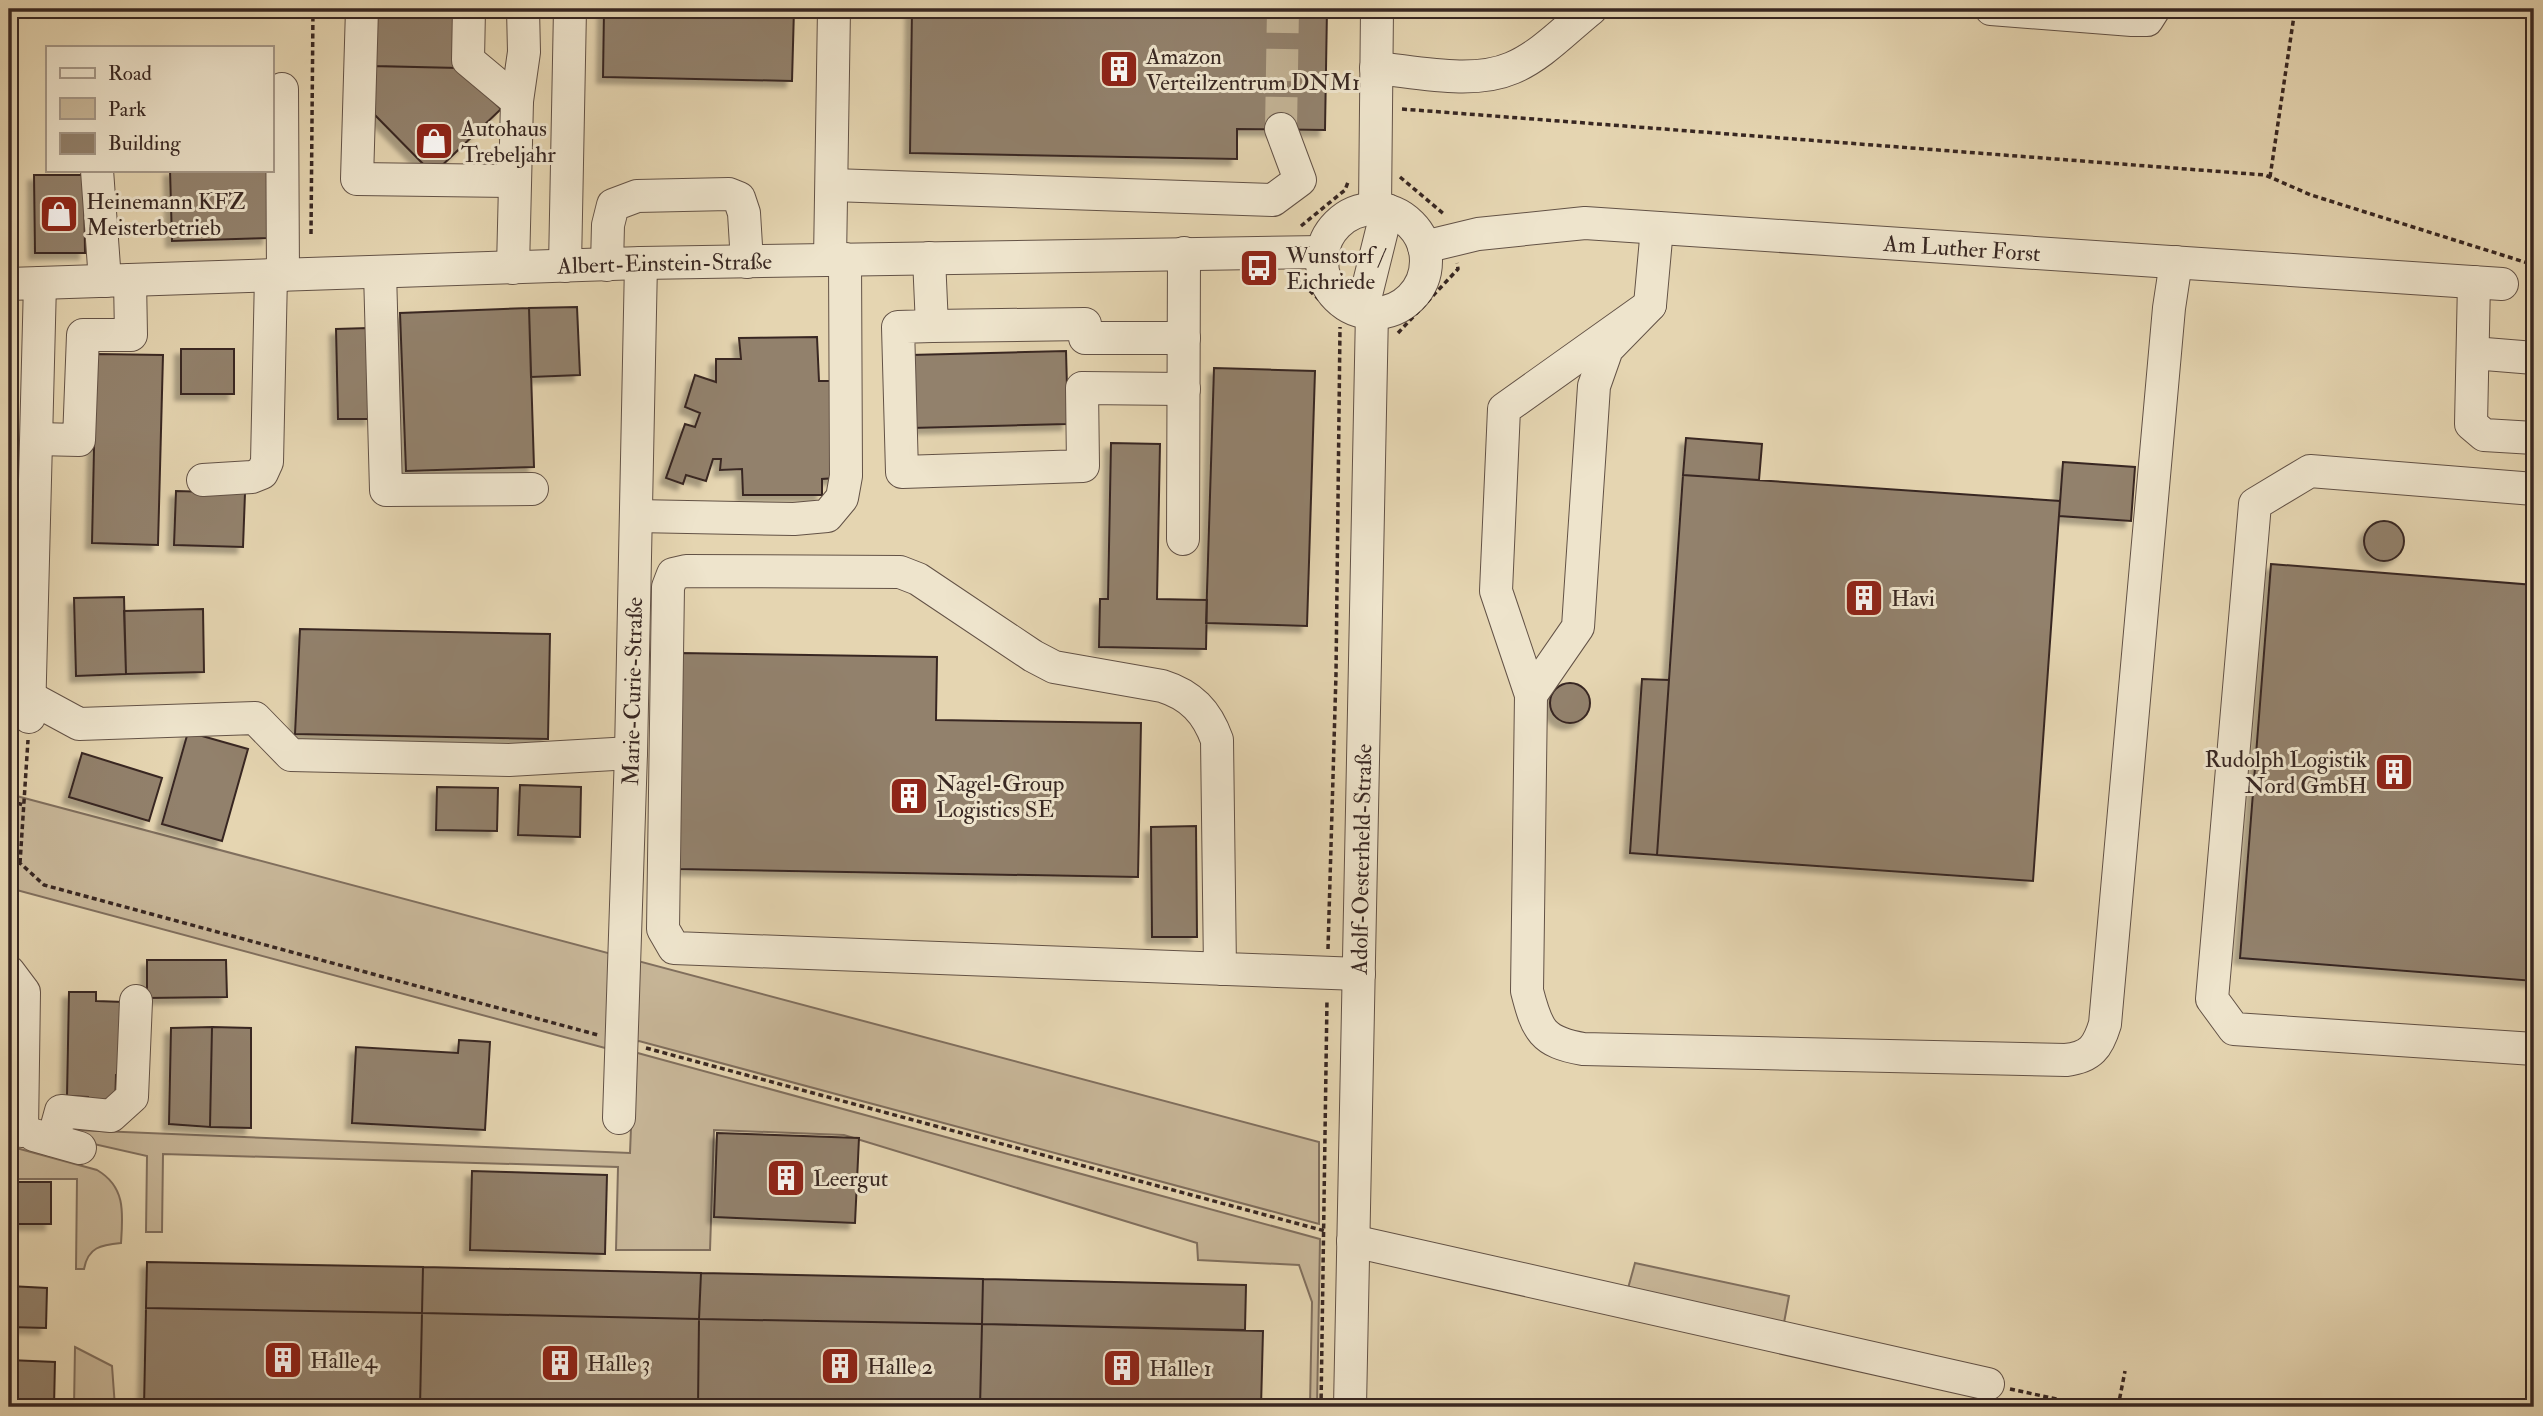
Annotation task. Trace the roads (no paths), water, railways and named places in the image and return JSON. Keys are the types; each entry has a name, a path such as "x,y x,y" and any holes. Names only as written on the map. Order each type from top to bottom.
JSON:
{"street":[{"path":"362,9 357,179 515,181"},
{"path":"469,9 468,60 517,101"},
{"path":"513,268 517,101 524,52 523,9"},
{"path":"565,266 570,9"},
{"path":"636,516 794,519 827,516 842,498 846,476 838,260 832,185 834,9"},
{"path":"1377,9 1376,108 1381,209"},
{"path":"1376,68 1464,75 1509,70 1533,56 1591,9"},
{"path":"1991,9 2132,20 2147,20 2154,9"},
{"path":"203,480 252,477 262,473 267,462 288,275 282,89"},
{"path":"832,185 1273,200 1300,180 1281,129"},
{"path":"37,439 79,440 83,335 131,335 97,172"},
{"path":"607,265 608,225 613,205 620,200 650,196 729,194 739,198 744,213 747,261"},
{"path":"1381,209 1410,224 1424,247 1424,271 1414,293 1402,304 1367,312 1348,305 1331,289 1322,268 1308,252 1351,214 1381,209"},
{"name":"Adolf-Oesterheld-Straße","path":"1350,1407 1359,974 1367,312 1381,209"},
{"name":"Am Luther Forst","path":"1424,247 1478,234 1535,225 1585,223 2488,283 2473,353"},
{"path":"1531,695 1578,627 1594,386 1607,349 1650,305 1657,228"},
{"name":"Albert-Einstein-Straße","path":"9,284 747,261 1308,252"},
{"path":"1183,539 1184,253"},
{"path":"929,258 932,326"},
{"path":"1650,305 1504,410 1496,591 1531,695 1527,991 1539,1030 1557,1044 1583,1049 2066,1060 2089,1055 2099,1041 2105,1024 2169,308 2176,262"},
{"name":"Marie-Curie-Straße","path":"619,1118 631,753 641,264"},
{"path":"380,272 386,490 532,489"},
{"path":"40,283 37,439 22,526 25,694 79,724 255,718 292,755 509,760 631,753"},
{"path":"1184,338 1085,338 1085,324 898,327 902,472 1083,466 1082,388 1184,389"},
{"path":"2534,358 2473,353 2471,424 2484,435 2534,438"},
{"path":"2534,489 2310,471 2255,504 2212,999 2234,1029 2534,1049"},
{"path":"1220,970 1217,740 1211,722 1196,704 1177,691 1162,686 1054,667 1033,656 918,579 900,572 686,571 673,574 668,587 663,929 674,948 1220,970 1359,974"},
{"path":"9,972 24,992 15,1130 66,1144 61,1111 111,1116 132,1097 136,1002"},
{"path":"1353,1241 1988,1384"}],"tunnel":[{"path":"1281,129 1283,9"}],"place":[{"name":"Amazon Verteilzentrum DNM1","path":"1119,69"},
{"name":"Autohaus Trebeljahr","path":"434,141"},
{"name":"Heinemann KFZ Meisterbetrieb","path":"59,214"},
{"name":"Wunstorf / Eichriede","path":"1259,268"},
{"name":"Havi","path":"1864,598"},
{"name":"Rudolph Logistik Nord GmbH","path":"2394,772"},
{"name":"Nagel-Group Logistics SE","path":"909,796"},
{"name":"Leergut","path":"786,1178"},
{"name":"Halle 4","path":"283,1360"},
{"name":"Halle 3","path":"560,1363"},
{"name":"Halle 2","path":"840,1366"},
{"name":"Halle 1","path":"1122,1368"}]}
